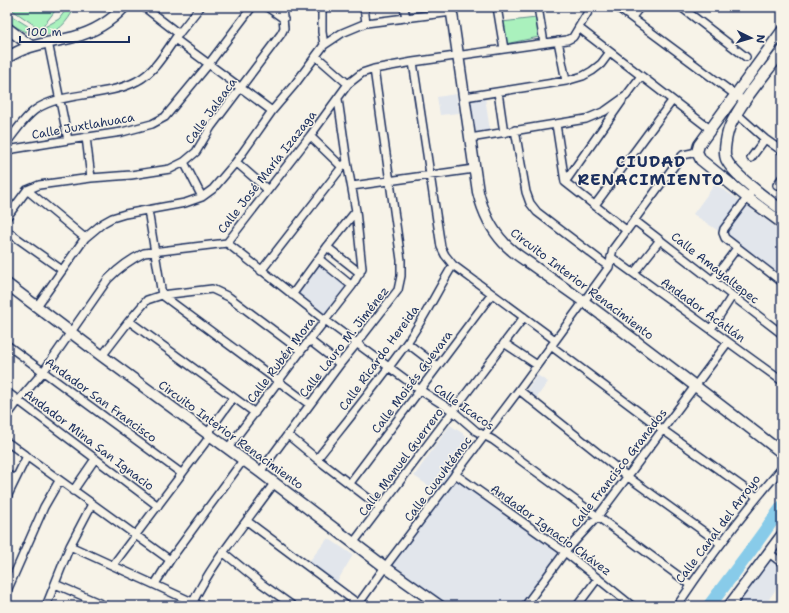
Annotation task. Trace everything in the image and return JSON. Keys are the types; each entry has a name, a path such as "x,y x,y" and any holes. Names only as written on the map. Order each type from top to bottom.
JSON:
{"main road":[{"path":"7,58 32,46 76,37 117,15 124,7"},
{"name":"Circuito Interior Renacimiento","path":"452,10 478,192 483,210 495,233 515,253 696,385 782,453"},
{"path":"7,28 32,46"},
{"path":"782,31 710,129 699,145 697,152 701,160 712,170 782,223"},
{"path":"782,51 745,102 730,127 727,135 725,158 731,167 754,189 782,210"},
{"path":"712,170 725,158"},
{"path":"732,186 740,176"},
{"name":"Circuito Interior Renacimiento","path":"7,284 440,606"},
{"path":"729,606 782,535"}],"street":[{"path":"144,7 208,64 272,111"},
{"path":"7,142 26,117 45,104 60,99 120,89 139,81 148,74 200,7"},
{"name":"Calle Juxtlahuaca","path":"7,150 122,132 152,124 165,117 252,7"},
{"path":"267,7 284,19"},
{"name":"Calle Jaleaca","path":"27,190 39,185 91,178 131,175 170,169 184,162 196,152 211,127 281,34 284,28 282,7"},
{"path":"322,7 322,32 324,45"},
{"path":"364,7 366,23"},
{"path":"404,7 406,18"},
{"path":"497,7 504,49"},
{"path":"538,7 544,43"},
{"path":"591,7 579,28 710,129"},
{"path":"617,7 745,102"},
{"path":"632,17 640,7"},
{"path":"681,7 746,57"},
{"path":"37,306 85,238 103,223 112,218 125,214 185,203 202,197 213,189 236,162 272,111 324,45 342,33 366,23 452,10"},
{"name":"Calle José María Izazaga","path":"7,416 43,372 70,331 108,279 120,266 132,258 144,253 227,243 310,136 348,84 362,73 374,69 413,62 567,40 573,36 579,28"},
{"path":"558,41 566,81"},
{"path":"48,42 68,140"},
{"path":"465,97 566,81 583,76 601,64 610,52"},
{"path":"316,56 348,84"},
{"path":"413,62 441,247 445,255 453,265 524,318 553,343 663,430 757,498"},
{"name":"Calle Lauro M. Jiménez","path":"260,472 309,404 398,290 402,260 374,69"},
{"path":"565,182 641,76"},
{"path":"498,92 504,133"},
{"path":"470,138 586,119 604,111 626,96"},
{"name":"Calle Rubén Mora","path":"228,448 309,340 352,286 362,268 352,186 344,165 338,99"},
{"path":"595,206 672,101"},
{"path":"737,114 765,139 782,151"},
{"path":"556,124 565,182 626,230"},
{"path":"515,130 526,192 530,202 537,212 609,267"},
{"path":"261,271 344,165 310,136"},
{"path":"86,137 91,178"},
{"path":"751,158 765,139"},
{"name":"Calle Cuauhtémoc","path":"359,605 385,566 519,390 609,267 613,249 626,230 680,158 683,155 697,152"},
{"path":"184,162 202,197"},
{"path":"236,162 268,190"},
{"path":"352,186 474,169"},
{"path":"777,185 782,178"},
{"path":"754,189 724,228 723,233 726,238 737,248 782,282"},
{"path":"7,217 27,190 85,238"},
{"path":"148,210 162,295 279,380 309,404"},
{"path":"292,295 327,247 356,211"},
{"name":"Calle Amayaltepec","path":"634,220 782,334"},
{"path":"7,231 62,270"},
{"path":"634,274 660,240"},
{"name":"Calle Icacos","path":"227,243 325,320 420,390 453,411 476,431 493,440 691,585"},
{"path":"327,247 360,273"},
{"path":"712,281 737,248"},
{"name":"Andador Acatlán","path":"612,257 782,381"},
{"path":"319,259 352,286"},
{"name":"Calle Ricardo Hereida","path":"317,459 407,343 431,306 438,290 453,265"},
{"path":"102,356 147,300 162,295 212,289 217,290 229,297 301,351"},
{"name":"Calle Moisés Guevara","path":"350,483 492,294"},
{"path":"711,329 732,296"},
{"name":"Calle Manuel Guerrero","path":"354,542 524,318"},
{"path":"129,321 255,413"},
{"path":"309,340 340,364"},
{"name":"Calle Francisco Granados","path":"525,606 565,552 598,516 628,477 728,342"},
{"path":"407,343 437,366"},
{"path":"504,343 537,365"},
{"name":"Andador San Francisco","path":"7,345 182,473"},
{"path":"519,390 628,477 721,544"},
{"name":"Andador Mina San Ignacio","path":"7,392 158,506"},
{"path":"114,565 182,473 233,398"},
{"path":"288,435 381,508"},
{"path":"7,442 170,560"},
{"path":"7,497 26,456"},
{"path":"73,491 95,459"},
{"path":"155,584 170,560 244,459"},
{"name":"Calle Canal del Arroyo","path":"677,606 721,544 782,468"},
{"path":"7,474 16,478"},
{"name":"Andador Ignacio Chávez","path":"455,474 565,552 631,606"},
{"path":"7,591 44,507 59,481"},
{"path":"192,604 201,586 275,482"},
{"path":"46,606 70,546 92,504"},
{"path":"247,521 359,605"},
{"path":"70,546 155,584 192,604 201,606"},
{"path":"224,553 262,584 293,606"},
{"path":"769,553 782,563"},
{"path":"577,606 598,578"},
{"path":"55,584 106,606"}],"shaded area":[{"path":"456,94 459,113 440,115 437,97"},
{"path":"485,97 490,131 476,133 471,100"},
{"path":"715,184 742,202 720,232 693,214"},
{"path":"746,205 782,232 782,276 726,233"},
{"path":"319,264 348,285 327,316 296,294"},
{"path":"537,375 548,382 534,401 525,393"},
{"path":"450,425 473,440 438,492 414,476"},
{"path":"456,478 563,553 523,606 445,606 389,565"},
{"path":"328,538 353,555 335,585 307,564"},
{"path":"769,560 782,569 782,581 764,606 736,606"}],"green space":[{"path":"8,7 58,7 41,29 59,19 68,7 75,7 68,18 54,32 46,35 37,35 18,28 7,21 7,13 31,28 40,29"},
{"path":"536,18 539,37 505,44 502,22"}],"waterway":[{"path":"709,606 782,507"}],"district":[{"name":"CIUDAD RENACIMIENTO","path":"651,170"}]}
